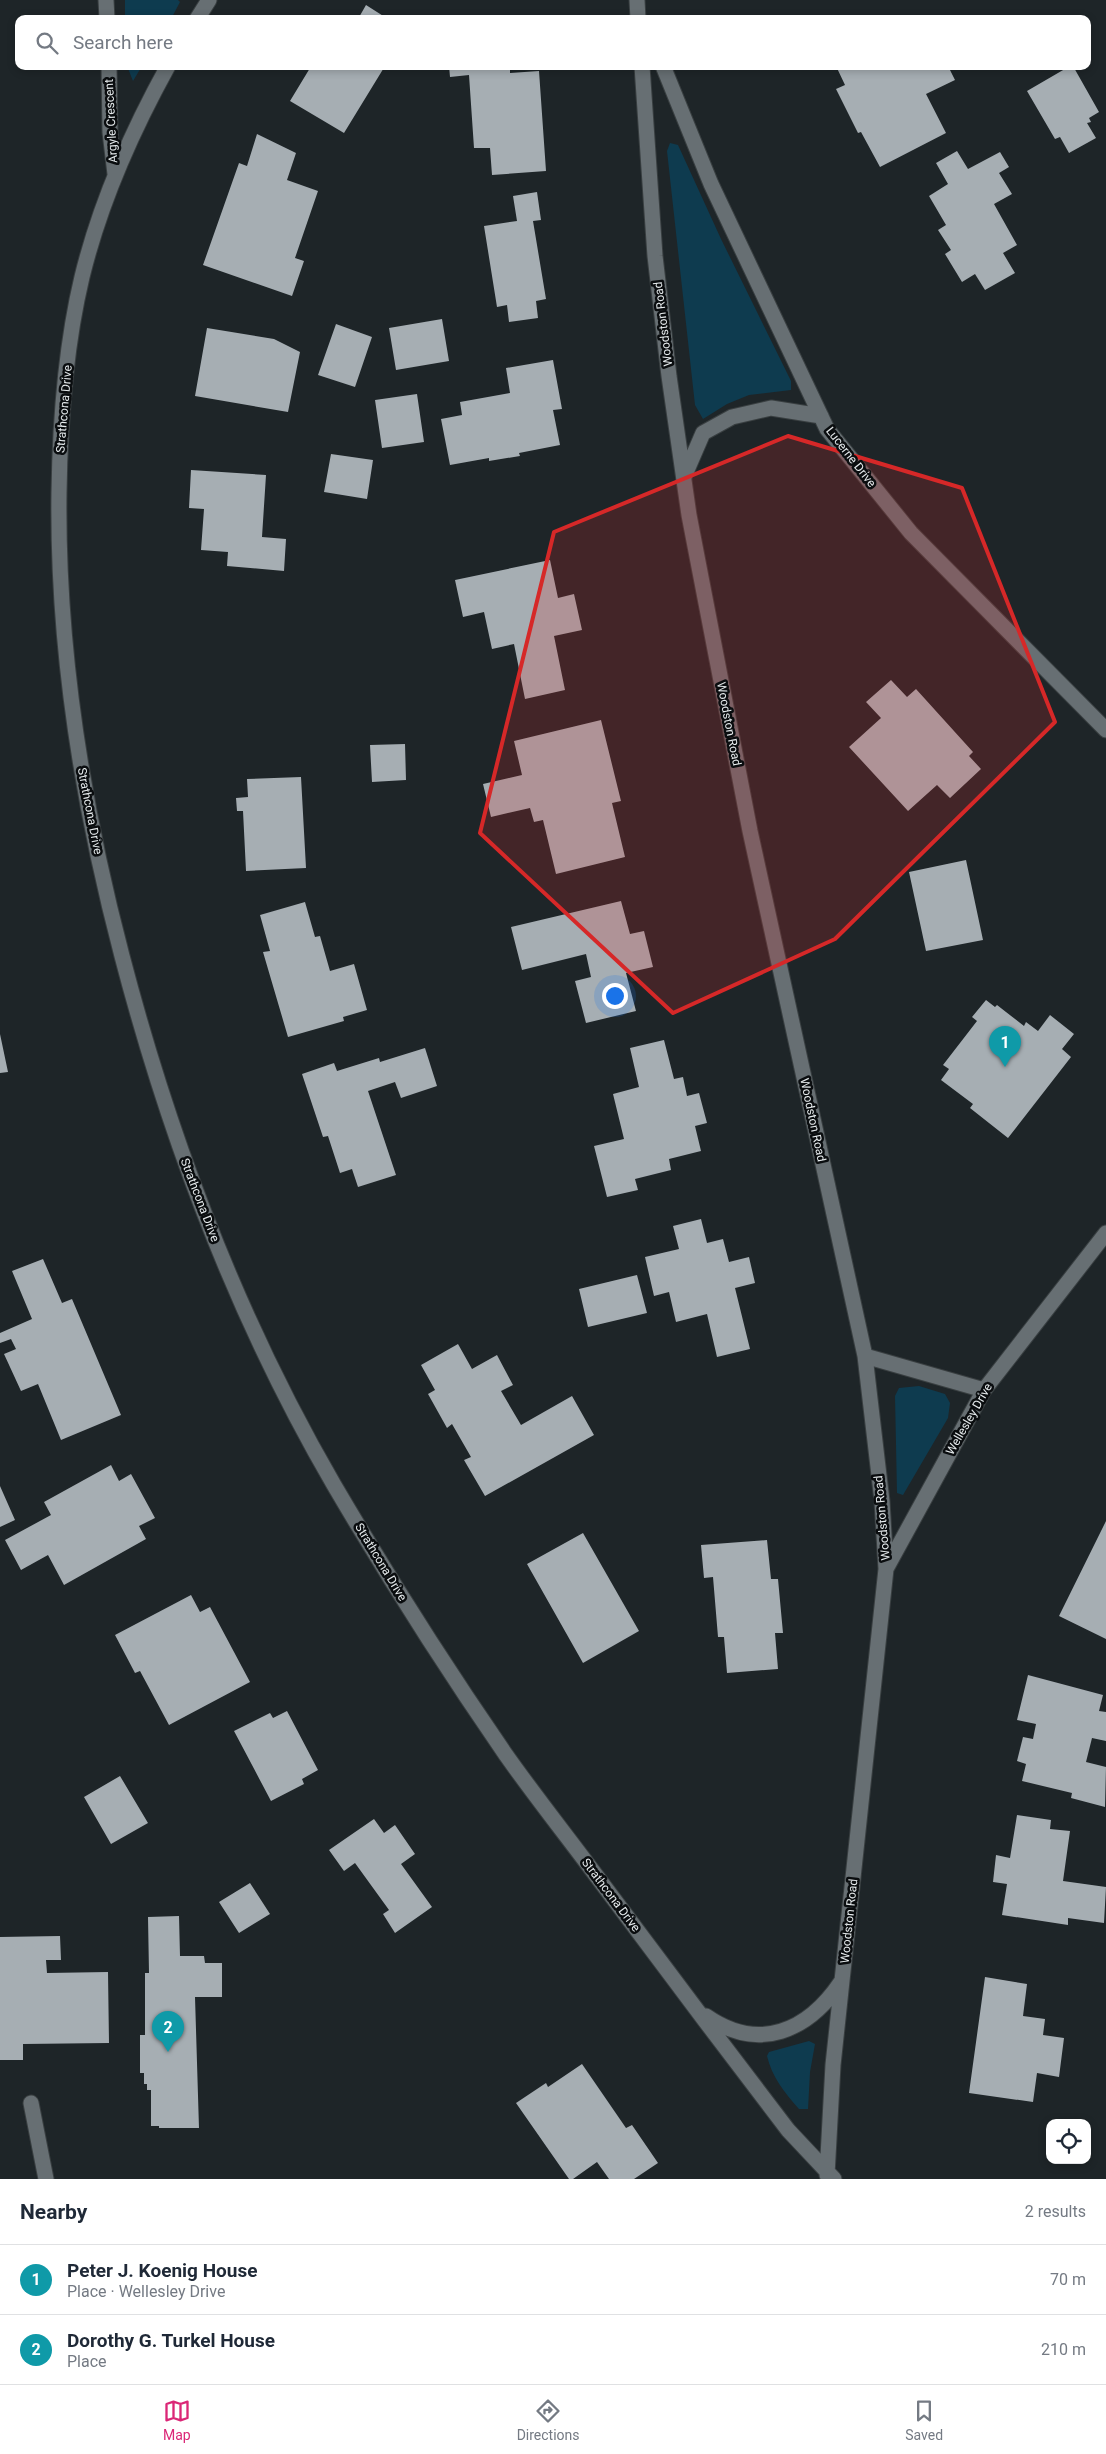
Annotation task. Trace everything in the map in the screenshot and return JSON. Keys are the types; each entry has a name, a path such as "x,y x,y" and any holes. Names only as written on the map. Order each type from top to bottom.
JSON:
{"street":[{"path":"106,0 107,15"},
{"path":"200,15 209,0"},
{"path":"637,1 638,15"},
{"path":"637,1 642,15"},
{"name":"Argyle Crescent","path":"109,70 110,132 115,176"},
{"name":"Strathcona Drive","path":"166,70 136,124 102,208 81,280 66,366 60,448 58,555 67,676 83,782 107,899 143,1037 181,1153 214,1239 251,1323 291,1406 334,1484 420,1625 508,1758 788,2130 829,2176"},
{"name":"Woodston Road","path":"642,70 655,256 668,376 684,477 750,832 865,1356 882,1502 886,1569 833,2065 829,2176"},
{"name":"Lucerne Drive","path":"666,70 711,184 828,429 911,533 1106,730"},
{"path":"684,477 703,433 732,418 771,408 821,416"},
{"name":"Wellesley Drive","path":"886,1569 984,1390 1106,1233"},
{"path":"865,1356 984,1390"},
{"path":"695,2007 718,2024 740,2034 766,2034 785,2031 803,2023 817,2012 842,1980"},
{"path":"31,2102 46,2179"}],"highlighted area":[{"path":"788,436 962,488 1055,722 835,939 673,1013 480,833 554,532"}],"shaded area":[{"path":"125,0 178,0 180,2 173,15 125,15"},
{"path":"129,70 140,70 133,81"},
{"path":"670,143 678,145 721,239 791,381 791,390 749,395 727,404 703,419 695,405 667,151"},
{"path":"919,1386 945,1394 950,1403 948,1418 903,1495 897,1493 895,1396 899,1388"},
{"path":"809,2041 815,2044 810,2072 808,2109 799,2109 779,2084 767,2056 769,2052"}],"building":[{"path":"366,5 382,15 360,15"},
{"path":"309,70 383,70 344,133 290,101"},
{"path":"449,70 510,70 510,73 539,71 546,171 492,175 490,148 474,148 469,75 450,77"},
{"path":"838,70 950,70 955,80 926,94 946,133 880,167 861,132 858,133 836,89 845,85"},
{"path":"1063,70 1075,70 1099,112 1089,118 1091,122 1087,123 1096,138 1069,153 1060,137 1055,139 1027,91"},
{"path":"257,134 296,153 287,180 318,191 295,258 304,261 292,296 203,265 239,163 247,166"},
{"path":"957,151 968,169 1000,152 1009,167 999,173 1012,194 994,204 1017,245 1003,253 1015,273 985,290 975,274 962,282 945,254 951,250 938,230 946,225 929,196 948,184 936,163"},
{"path":"537,192 541,220 533,221 546,299 536,301 538,318 509,322 507,305 497,307 484,226 517,221 513,196"},
{"path":"442,319 449,361 396,370 389,328"},
{"path":"336,324 372,337 355,387 318,375"},
{"path":"207,328 274,339 300,352 288,412 195,396"},
{"path":"553,360 562,409 553,410 560,445 519,453 520,456 489,461 489,458 450,465 441,419 462,415 460,402 510,393 506,368"},
{"path":"417,394 424,442 382,448 375,400"},
{"path":"331,454 373,460 367,499 324,492"},
{"path":"191,470 266,475 262,537 286,539 284,571 227,566 228,552 201,550 204,509 189,508"},
{"path":"550,560 558,598 574,594 582,630 554,636 565,690 525,699 514,644 492,649 484,612 463,617 455,580"},
{"path":"891,680 907,697 916,689 973,752 969,756 981,769 950,798 937,785 908,811 849,747 881,718 866,702"},
{"path":"601,720 621,801 612,803 625,857 556,874 543,820 534,822 530,808 491,817 483,784 522,775 514,741"},
{"path":"405,744 406,780 372,782 370,745"},
{"path":"301,777 306,868 246,871 243,811 237,811 236,798 248,797 247,779"},
{"path":"966,860 983,940 926,951 909,872"},
{"path":"621,901 630,934 644,931 653,967 626,973 636,1011 586,1023 575,981 591,977 586,954 522,970 511,927"},
{"path":"305,902 315,937 320,936 330,971 354,964 367,1010 343,1017 344,1021 288,1037 263,952 270,951 260,915"},
{"path":"986,1000 995,1007 997,1005 1024,1026 1026,1022 1038,1031 1050,1015 1074,1034 1062,1049 1071,1057 1008,1138 970,1108 973,1104 941,1080 949,1069 943,1065 977,1021 972,1017"},
{"path":"0,1034 8,1072 0,1073"},
{"path":"664,1040 674,1079 683,1077 687,1096 699,1093 707,1123 695,1126 701,1151 669,1159 671,1170 635,1179 638,1190 607,1197 594,1146 624,1139 613,1094 639,1087 630,1048"},
{"path":"425,1048 437,1086 401,1098 395,1082 368,1091 396,1175 358,1187 352,1169 340,1173 328,1136 323,1137 302,1074 334,1063 337,1071 379,1058 380,1062"},
{"path":"701,1219 707,1243 723,1239 729,1262 749,1257 755,1283 735,1288 750,1349 717,1357 707,1314 676,1322 669,1292 654,1296 645,1257 679,1249 673,1226"},
{"path":"43,1259 62,1303 72,1299 121,1415 61,1440 38,1384 21,1391 4,1354 16,1349 11,1339 0,1343 0,1333 32,1319 12,1271"},
{"path":"637,1275 647,1313 588,1327 579,1289"},
{"path":"458,1344 472,1369 497,1355 513,1385 501,1391 521,1425 572,1396 594,1435 485,1496 464,1460 471,1457 452,1424 447,1428 428,1394 435,1390 421,1365"},
{"path":"111,1465 119,1481 131,1474 155,1518 139,1526 146,1539 64,1585 48,1555 21,1570 5,1540 51,1515 44,1502"},
{"path":"0,1486 15,1520 0,1527"},
{"path":"1106,1521 1106,1639 1059,1616"},
{"path":"583,1533 639,1631 583,1663 527,1564"},
{"path":"767,1540 771,1579 778,1579 783,1633 775,1633 778,1669 727,1673 724,1637 718,1637 713,1577 704,1578 701,1545"},
{"path":"191,1595 200,1612 210,1607 250,1682 169,1725 140,1671 135,1673 115,1635"},
{"path":"1028,1675 1103,1695 1099,1711 1106,1712 1106,1741 1092,1738 1086,1762 1106,1767 1105,1807 1071,1798 1072,1793 1022,1781 1026,1764 1017,1761 1023,1737 1033,1739 1036,1724 1017,1720"},
{"path":"287,1711 318,1770 302,1779 304,1784 271,1801 234,1731 270,1713 273,1718"},
{"path":"120,1776 148,1823 111,1844 84,1797"},
{"path":"1017,1815 1051,1820 1050,1829 1070,1831 1063,1881 1106,1887 1104,1923 1068,1918 1068,1925 1002,1915 1007,1884 993,1882 996,1855 1010,1858"},
{"path":"374,1819 384,1833 395,1825 415,1854 401,1864 432,1907 395,1933 383,1914 389,1910 355,1863 344,1871 329,1850"},
{"path":"250,1883 270,1914 239,1933 219,1902"},
{"path":"179,1916 180,1956 204,1956 205,1963 222,1963 222,1997 195,1997 199,2128 159,2128 159,2126 151,2126 151,2090 147,2090 147,2084 144,2084 144,2073 140,2073 140,2035 145,2035 145,1973 149,1973 148,1917"},
{"path":"60,1936 61,1960 46,1960 47,1973 108,1972 109,2043 23,2044 23,2060 0,2060 0,1937"},
{"path":"985,1977 1027,1984 1023,2016 1045,2019 1043,2035 1064,2038 1059,2077 1037,2073 1033,2102 969,2093"},
{"path":"582,2064 626,2128 632,2125 658,2163 634,2179 609,2179 597,2162 573,2179 569,2179 516,2103 546,2083 548,2087"}],"place":[{"name":"Peter J. Koenig House","path":"1005,1067"},
{"name":"Dorothy G. Turkel House","path":"168,2052"}]}
